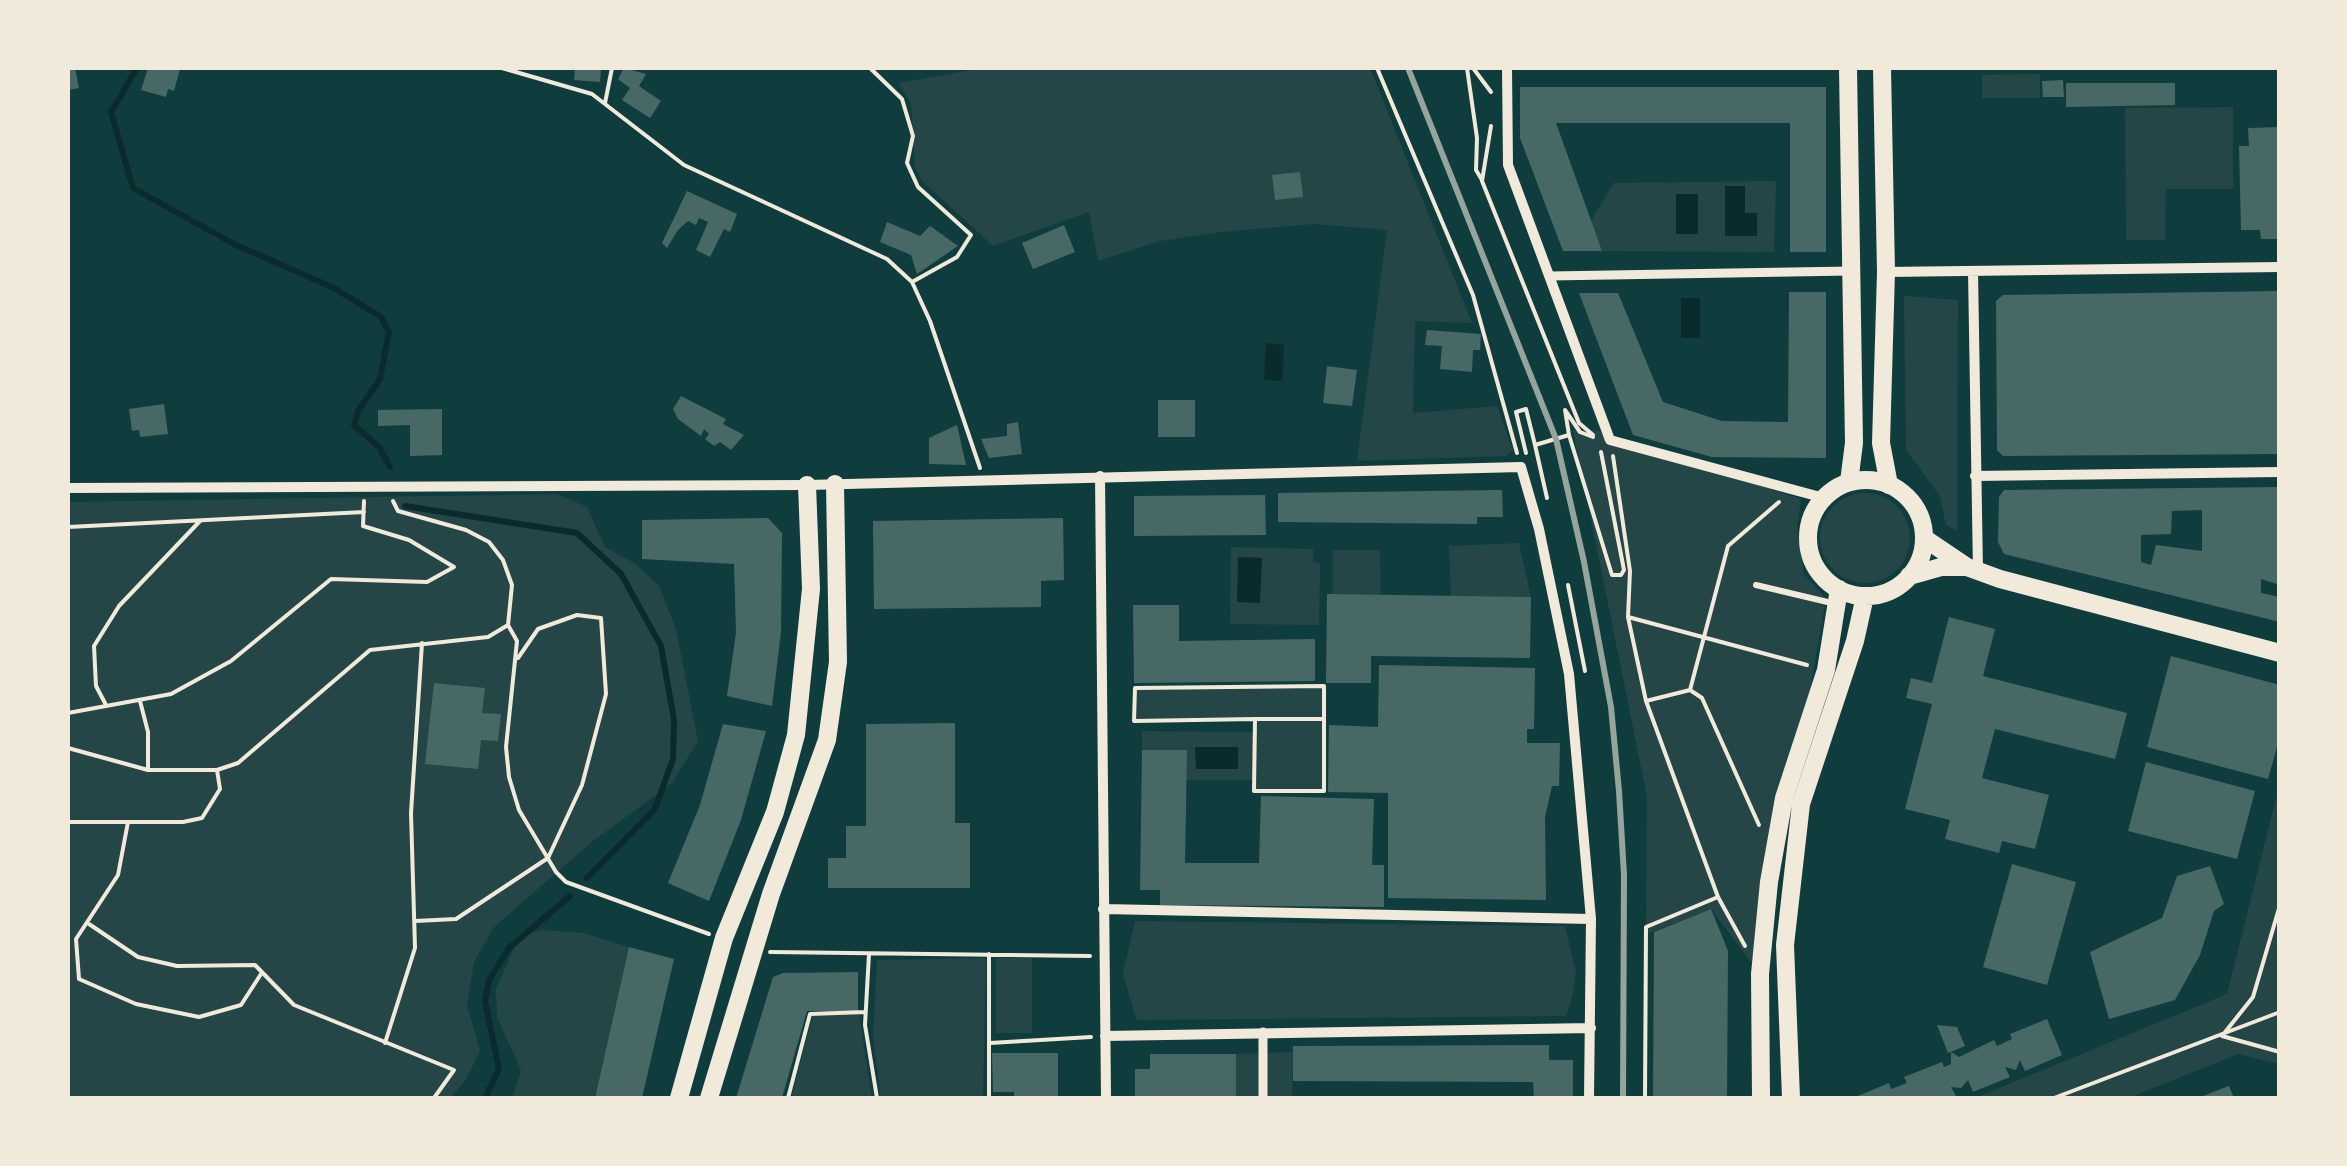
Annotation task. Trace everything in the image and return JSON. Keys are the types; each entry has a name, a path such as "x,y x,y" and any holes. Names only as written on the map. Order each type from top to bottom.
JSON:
{"main road":[{"path":"1848,68 1854,443 1849,482"},
{"path":"1882,68 1886,272 1881,442 1889,485"},
{"path":"1761,1098 1760,974 1773,857 1784,798 1826,670 1838,597 1808,547 1808,530 1824,498 1849,482 1870,480 1889,485 1914,506 1924,538 1922,556 1908,576 1884,593 1838,597"},
{"path":"709,1098 827,740 838,662 835,484"},
{"path":"679,1098 724,938 775,812 796,735 807,660 811,589 806,485"},
{"path":"1924,538 1972,569"},
{"path":"1908,576 1941,567 1972,569 2280,653"},
{"path":"1790,1098 1785,945 1801,804 1855,641 1865,596"}],"street":[{"path":"1507,68 1508,165 1604,439 1824,498"},
{"path":"1886,272 2280,267"},
{"path":"1550,276 1851,271"},
{"path":"1972,569 1980,527 1973,271"},
{"path":"68,488 806,485 984,477 1525,465 1569,674 1591,919 1590,1098"},
{"path":"1976,476 2280,472"},
{"path":"1100,476 1106,1098"},
{"path":"1104,909 1591,919"},
{"path":"1106,1036 1591,1028"},
{"path":"1263,1032 1263,1098"}],"lane":[{"path":"1756,584 1838,597"}],"path":[{"path":"502,68 592,94 684,165 887,259 912,282 984,477"},
{"path":"605,104 612,68"},
{"path":"870,68 902,100 913,136 907,163 918,187 963,223 971,235 957,257 912,282"},
{"path":"1376,68 1472,296 1525,465"},
{"path":"1470,68 1492,98"},
{"path":"1470,68 1478,138 1476,170 1580,424 1604,439 1630,570 1628,617 1646,700 1718,897 1760,974"},
{"path":"1482,181 1490,151 1491,116"},
{"path":"1525,465 1516,412 1526,409 1548,501"},
{"path":"1565,410 1580,432 1604,439 1624,570 1620,575 1612,574 1569,435 1565,410"},
{"path":"1535,445 1569,435"},
{"path":"68,713 171,694 230,662 332,579 427,582 454,567 409,540 363,526 366,488"},
{"path":"388,488 398,510 466,530 490,542 503,560 512,585 508,625 516,642 506,747 509,777 520,810 566,882 655,918"},
{"path":"1690,690 1728,546 1792,492"},
{"path":"68,527 364,512"},
{"path":"106,705 96,686 94,646 119,606 200,522"},
{"path":"1566,577 1588,671 1569,674"},
{"path":"415,920 456,919 548,858 582,785 606,694 601,618 576,615 538,629 516,662"},
{"path":"1628,617 1826,670"},
{"path":"68,748 148,770 218,770 238,762 370,650 488,636 508,625"},
{"path":"385,1043 416,948 411,813 422,642"},
{"path":"1255,720 1254,791 1324,792 1324,720 1324,686 1135,688 1134,721 1255,720 1324,720"},
{"path":"1646,700 1690,690 1702,698 1773,857"},
{"path":"140,700 148,732 148,770"},
{"path":"68,822 202,818 220,789 218,770"},
{"path":"79,979 76,939 118,876 128,822"},
{"path":"1644,1098 1646,926 1718,897"},
{"path":"2222,1036 2253,997 2280,905"},
{"path":"89,924 138,958 177,966 255,965 294,1005 454,1070 434,1098"},
{"path":"754,952 1104,956"},
{"path":"868,954 865,1012 877,1098"},
{"path":"989,954 989,1098"},
{"path":"68,978 136,1004 200,1017 241,1005 262,974"},
{"path":"788,1098 810,1014 865,1012"},
{"path":"2054,1098 2280,1012"},
{"path":"990,1043 1106,1036"},
{"path":"2222,1036 2280,1052"}],"shaded area":[{"path":"982,68 1370,68 1472,323 1415,321 1413,413 1497,406 1513,450 1506,456 1357,461 1387,230 1314,224 1221,232 1160,241 1098,261 1089,212 993,246 921,180 915,166 911,103 898,83"},
{"path":"2040,74 2040,98 1982,98 1982,75"},
{"path":"2233,107 2233,189 2166,189 2165,240 2126,240 2125,108"},
{"path":"1776,181 1774,252 1602,251 1591,221 1614,183"},
{"path":"1725,186 1745,186 1745,213 1757,213 1757,236 1725,236"},
{"path":"1676,194 1698,194 1698,234 1676,234"},
{"path":"1904,296 1958,300 1957,531 1946,525 1940,496 1906,450"},
{"path":"1681,298 1700,298 1700,338 1681,338"},
{"path":"1266,343 1284,345 1282,381 1264,380"},
{"path":"1573,430 1600,431 1801,499 1797,527 1804,574 1826,599 1760,974 1711,909 1646,934 1647,797"},
{"path":"1865,493 1897,506 1910,538 1897,570 1865,583 1833,570 1820,538 1833,506"},
{"path":"557,494 587,507 605,547 636,564 659,586 676,629 698,741 672,783 593,841 494,927 474,962 467,1005 480,1051 465,1081 450,1098 68,1098 68,502"},
{"path":"1519,543 1531,597 1451,596 1449,546"},
{"path":"1231,547 1313,549 1313,562 1320,563 1319,625 1230,624"},
{"path":"1333,550 1380,550 1381,595 1333,595"},
{"path":"1238,557 1262,558 1260,603 1237,602"},
{"path":"1324,686 1324,791 1254,791 1254,780 1186,780 1186,750 1142,750 1142,731 1254,732 1254,720 1134,721 1135,688"},
{"path":"1195,747 1238,747 1238,769 1196,769"},
{"path":"2279,787 2279,1064 2238,1054 2128,1098 1975,1098 2227,994"},
{"path":"1135,921 1565,926 1576,972 1573,994 1566,1016 1136,1020 1123,973"},
{"path":"542,930 583,933 629,947 595,1098 512,1098 521,1070 497,1017 496,989 515,946 527,934"},
{"path":"986,958 983,1098 881,1098 873,1037 877,960"},
{"path":"996,958 1032,958 1032,1033 996,1033"},
{"path":"859,1014 872,1098 791,1098 813,1015"},
{"path":"1293,1052 1292,1098 1236,1098 1236,1054"}],"building":[{"path":"68,68 75,68 79,88 68,90"},
{"path":"148,68 180,69 174,91 168,89 166,97 141,90"},
{"path":"575,68 601,68 600,82 574,80"},
{"path":"624,68 646,74 639,86 661,101 650,118 622,100 630,88 618,79"},
{"path":"2063,80 2064,97 2043,97 2042,81"},
{"path":"2066,83 2175,83 2175,105 2066,107"},
{"path":"1520,87 1826,87 1826,252 1790,252 1790,123 1556,123 1602,251 1563,251 1520,138"},
{"path":"2280,127 2280,239 2261,239 2260,230 2241,230 2239,146 2249,146 2248,128"},
{"path":"1300,172 1303,197 1275,200 1272,175"},
{"path":"687,191 737,214 730,232 724,229 710,257 696,250 708,222 699,218 696,225 688,221 678,230 667,248 662,243"},
{"path":"887,222 920,236 930,226 958,246 917,274 911,255 880,242"},
{"path":"1064,225 1075,252 1033,269 1022,243"},
{"path":"2280,291 2280,454 2003,456 1997,450 1996,301 2003,295"},
{"path":"1789,292 1826,292 1826,458 1712,457 1633,435 1579,293 1618,293 1663,402 1722,421 1788,422"},
{"path":"1427,330 1481,334 1480,350 1473,350 1472,372 1440,369 1442,346 1425,345"},
{"path":"1327,366 1357,370 1352,406 1323,403"},
{"path":"681,396 726,419 723,424 744,435 731,450 720,442 714,446 705,439 709,434 704,429 701,436 678,419 673,409"},
{"path":"1158,400 1195,400 1195,437 1158,437"},
{"path":"164,404 168,434 140,437 139,430 132,431 129,409"},
{"path":"442,409 442,455 410,456 410,425 378,426 378,410"},
{"path":"1018,422 1022,454 989,458 981,439 1007,436 1007,424"},
{"path":"957,425 966,465 929,464 929,438"},
{"path":"2280,487 2280,585 2261,579 2261,593 2280,597 2280,622 2004,554 1998,542 1999,497 2004,490","holes":["2202,510 2202,551 2156,545 2151,565 2141,562 2141,535 2171,534 2172,511"]},
{"path":"1502,490 1503,517 1477,517 1477,524 1278,522 1278,493"},
{"path":"1265,495 1266,535 1134,536 1134,496"},
{"path":"768,518 782,533 781,632 772,706 727,696 736,633 734,564 642,559 642,520"},
{"path":"1063,518 1064,580 1041,581 1041,607 874,609 873,521"},
{"path":"1327,594 1531,597 1530,658 1371,656 1371,683 1326,683"},
{"path":"1133,605 1179,605 1179,641 1315,639 1315,681 1134,683"},
{"path":"1949,617 1995,629 1983,676 2127,713 2115,759 1995,729 1982,778 2049,795 2035,849 2002,841 1999,853 1945,839 1950,820 1905,809 1932,704 1906,698 1911,678 1932,683"},
{"path":"2171,656 2280,685 2280,736 2268,779 2147,747"},
{"path":"1379,665 1535,668 1534,729 1527,729 1527,743 1560,743 1559,786 1552,786 1545,817 1546,900 1388,898 1388,793 1328,792 1329,725 1378,727"},
{"path":"434,683 485,688 482,713 501,714 498,741 481,740 478,769 425,764"},
{"path":"955,723 955,823 970,823 970,888 828,888 828,858 846,858 846,826 866,826 866,724"},
{"path":"723,724 766,731 741,820 709,901 668,883 700,805"},
{"path":"1142,750 1187,750 1185,863 1259,863 1261,796 1374,799 1372,865 1384,865 1384,907 1160,905 1160,890 1140,890"},
{"path":"2146,762 2255,791 2237,859 2128,831"},
{"path":"2012,864 2076,882 2047,985 1983,967"},
{"path":"2210,866 2224,904 2214,911 2200,955 2175,1000 2109,1019 2090,952 2162,918 2177,876"},
{"path":"1711,909 1728,951 1727,1098 1653,1098 1654,932"},
{"path":"629,947 674,959 642,1098 595,1098"},
{"path":"858,972 858,1011 807,1011 782,1098 736,1098 773,977 783,973"},
{"path":"2047,1019 2062,1055 2025,1071 2020,1060 2016,1070 2005,1067 2010,1077 1973,1092 1968,1080 1961,1088 1951,1087 1957,1098 1853,1098 1889,1083 1891,1089 1907,1083 1904,1077 1942,1062 1944,1067 1951,1064 1951,1052 1959,1057 1994,1040 1997,1046 2012,1039 2010,1034"},
{"path":"1937,1025 1957,1027 1965,1046 1948,1053"},
{"path":"1549,1045 1549,1060 1573,1060 1573,1098 1534,1098 1533,1082 1293,1081 1293,1046"},
{"path":"992,1053 1058,1053 1058,1098 1014,1098 1014,1092 993,1092"},
{"path":"1150,1054 1236,1054 1236,1098 1135,1098 1135,1069 1150,1069"},
{"path":"2229,1086 2234,1098 2198,1098"}],"waterway":[{"path":"137,68 111,112 133,188 234,244 334,288 381,317 389,332 380,379 358,411 354,425 379,447 390,467"},
{"path":"405,506 577,533 621,574 661,646 674,720 673,759 655,809 587,878"},
{"path":"485,1098 499,1069 485,1001 489,980 509,948 570,896"}],"railway":[{"path":"1408,68 1556,439 1584,562 1611,707 1619,791 1624,875 1623,1098"}]}
